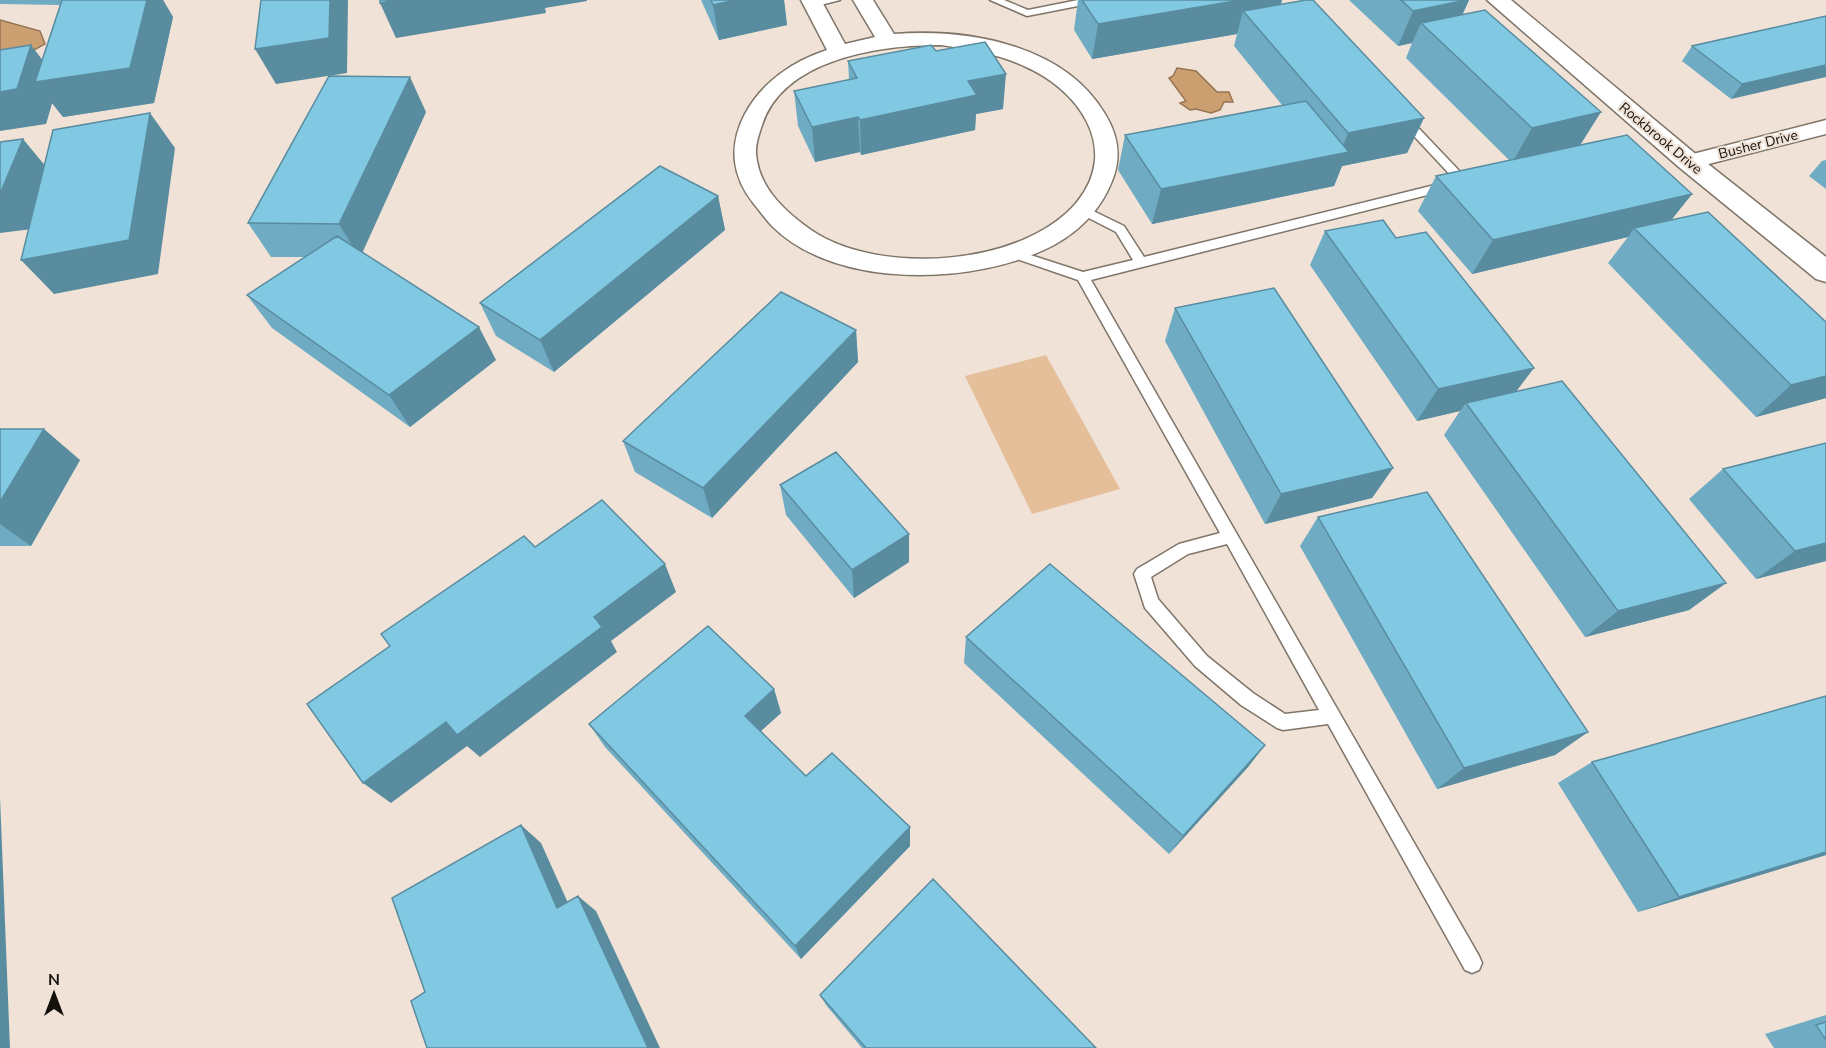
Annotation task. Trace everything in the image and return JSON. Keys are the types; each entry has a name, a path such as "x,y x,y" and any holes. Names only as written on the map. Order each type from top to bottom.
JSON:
{"street":[{"path":"863,0 888,41"},
{"name":"Rockbrook Drive","path":"1498,0 1689,162 1826,273"},
{"path":"812,2 838,53"},
{"path":"941,39 987,45 1030,59 1066,80 1092,107 1106,138 1106,171 1090,204 1059,232 1015,254 961,266 893,266 849,257 802,237 768,209 748,177 744,144 755,112 779,85 812,63 838,53 888,41 941,39"},
{"name":"Busher Drive","path":"1689,162 1826,127"}],"lane":[{"path":"812,2 835,0"},
{"path":"995,0 1027,13 1093,0"},
{"path":"1015,254 1083,277 1463,182 1389,104"},
{"path":"1083,210 1120,229 1141,262"},
{"path":"1083,277 1472,963"},
{"path":"1230,537 1184,549 1142,574 1151,603 1201,661 1247,699 1283,722 1332,717"}],"shaded area":[{"path":"0,20 40,31 45,44 0,69"},
{"path":"1177,68 1196,71 1217,92 1229,92 1233,102 1224,102 1220,110 1211,113 1196,109 1190,110 1180,103 1186,101 1169,78 1173,76"},
{"path":"1046,355 1120,489 1032,514 965,376"}],"building":[{"path":"62,0 147,0 130,68 35,82"},
{"path":"261,0 330,0 329,38 255,49"},
{"path":"380,0 397,0 380,3"},
{"path":"711,0 736,0 713,5"},
{"path":"1082,0 1241,0 1098,24"},
{"path":"1313,0 1424,118 1348,133 1243,11"},
{"path":"1401,0 1466,0 1413,11"},
{"path":"1485,10 1601,112 1532,128 1421,23"},
{"path":"1826,16 1826,65 1742,84 1692,46"},
{"path":"985,42 1006,74 968,81 977,95 860,120 858,117 812,127 794,91 857,78 848,61 931,45 936,51"},
{"path":"31,45 17,89 0,92 0,50"},
{"path":"329,76 410,77 339,224 248,223"},
{"path":"1306,101 1349,152 1161,189 1125,135"},
{"path":"150,113 129,240 21,260 53,130"},
{"path":"1627,135 1692,194 1493,240 1436,176"},
{"path":"23,139 0,194 0,142"},
{"path":"660,166 718,196 540,340 480,303"},
{"path":"1708,212 1826,322 1826,376 1791,385 1634,228"},
{"path":"1383,220 1396,238 1426,232 1534,368 1438,389 1325,231"},
{"path":"337,236 479,327 389,395 247,295"},
{"path":"1274,288 1393,468 1281,494 1175,308"},
{"path":"781,292 856,330 703,488 623,441"},
{"path":"1562,381 1726,583 1618,611 1466,403"},
{"path":"0,429 44,429 0,502"},
{"path":"1826,443 1826,543 1795,551 1723,469"},
{"path":"836,452 909,534 852,570 780,485"},
{"path":"1427,492 1588,732 1464,768 1318,517"},
{"path":"602,500 665,564 594,617 602,627 457,735 446,722 363,783 307,704 390,646 381,634 524,536 535,547"},
{"path":"1050,564 1265,745 1183,836 966,637"},
{"path":"708,626 774,689 745,716 806,776 832,753 910,827 795,946 589,724"},
{"path":"1826,696 1826,852 1679,897 1592,762"},
{"path":"521,825 557,908 578,896 648,1048 427,1048 411,1001 425,992 392,898"},
{"path":"933,879 1096,1048 866,1048 820,995"},
{"path":"1826,1022 1826,1040 1816,1025"}]}
